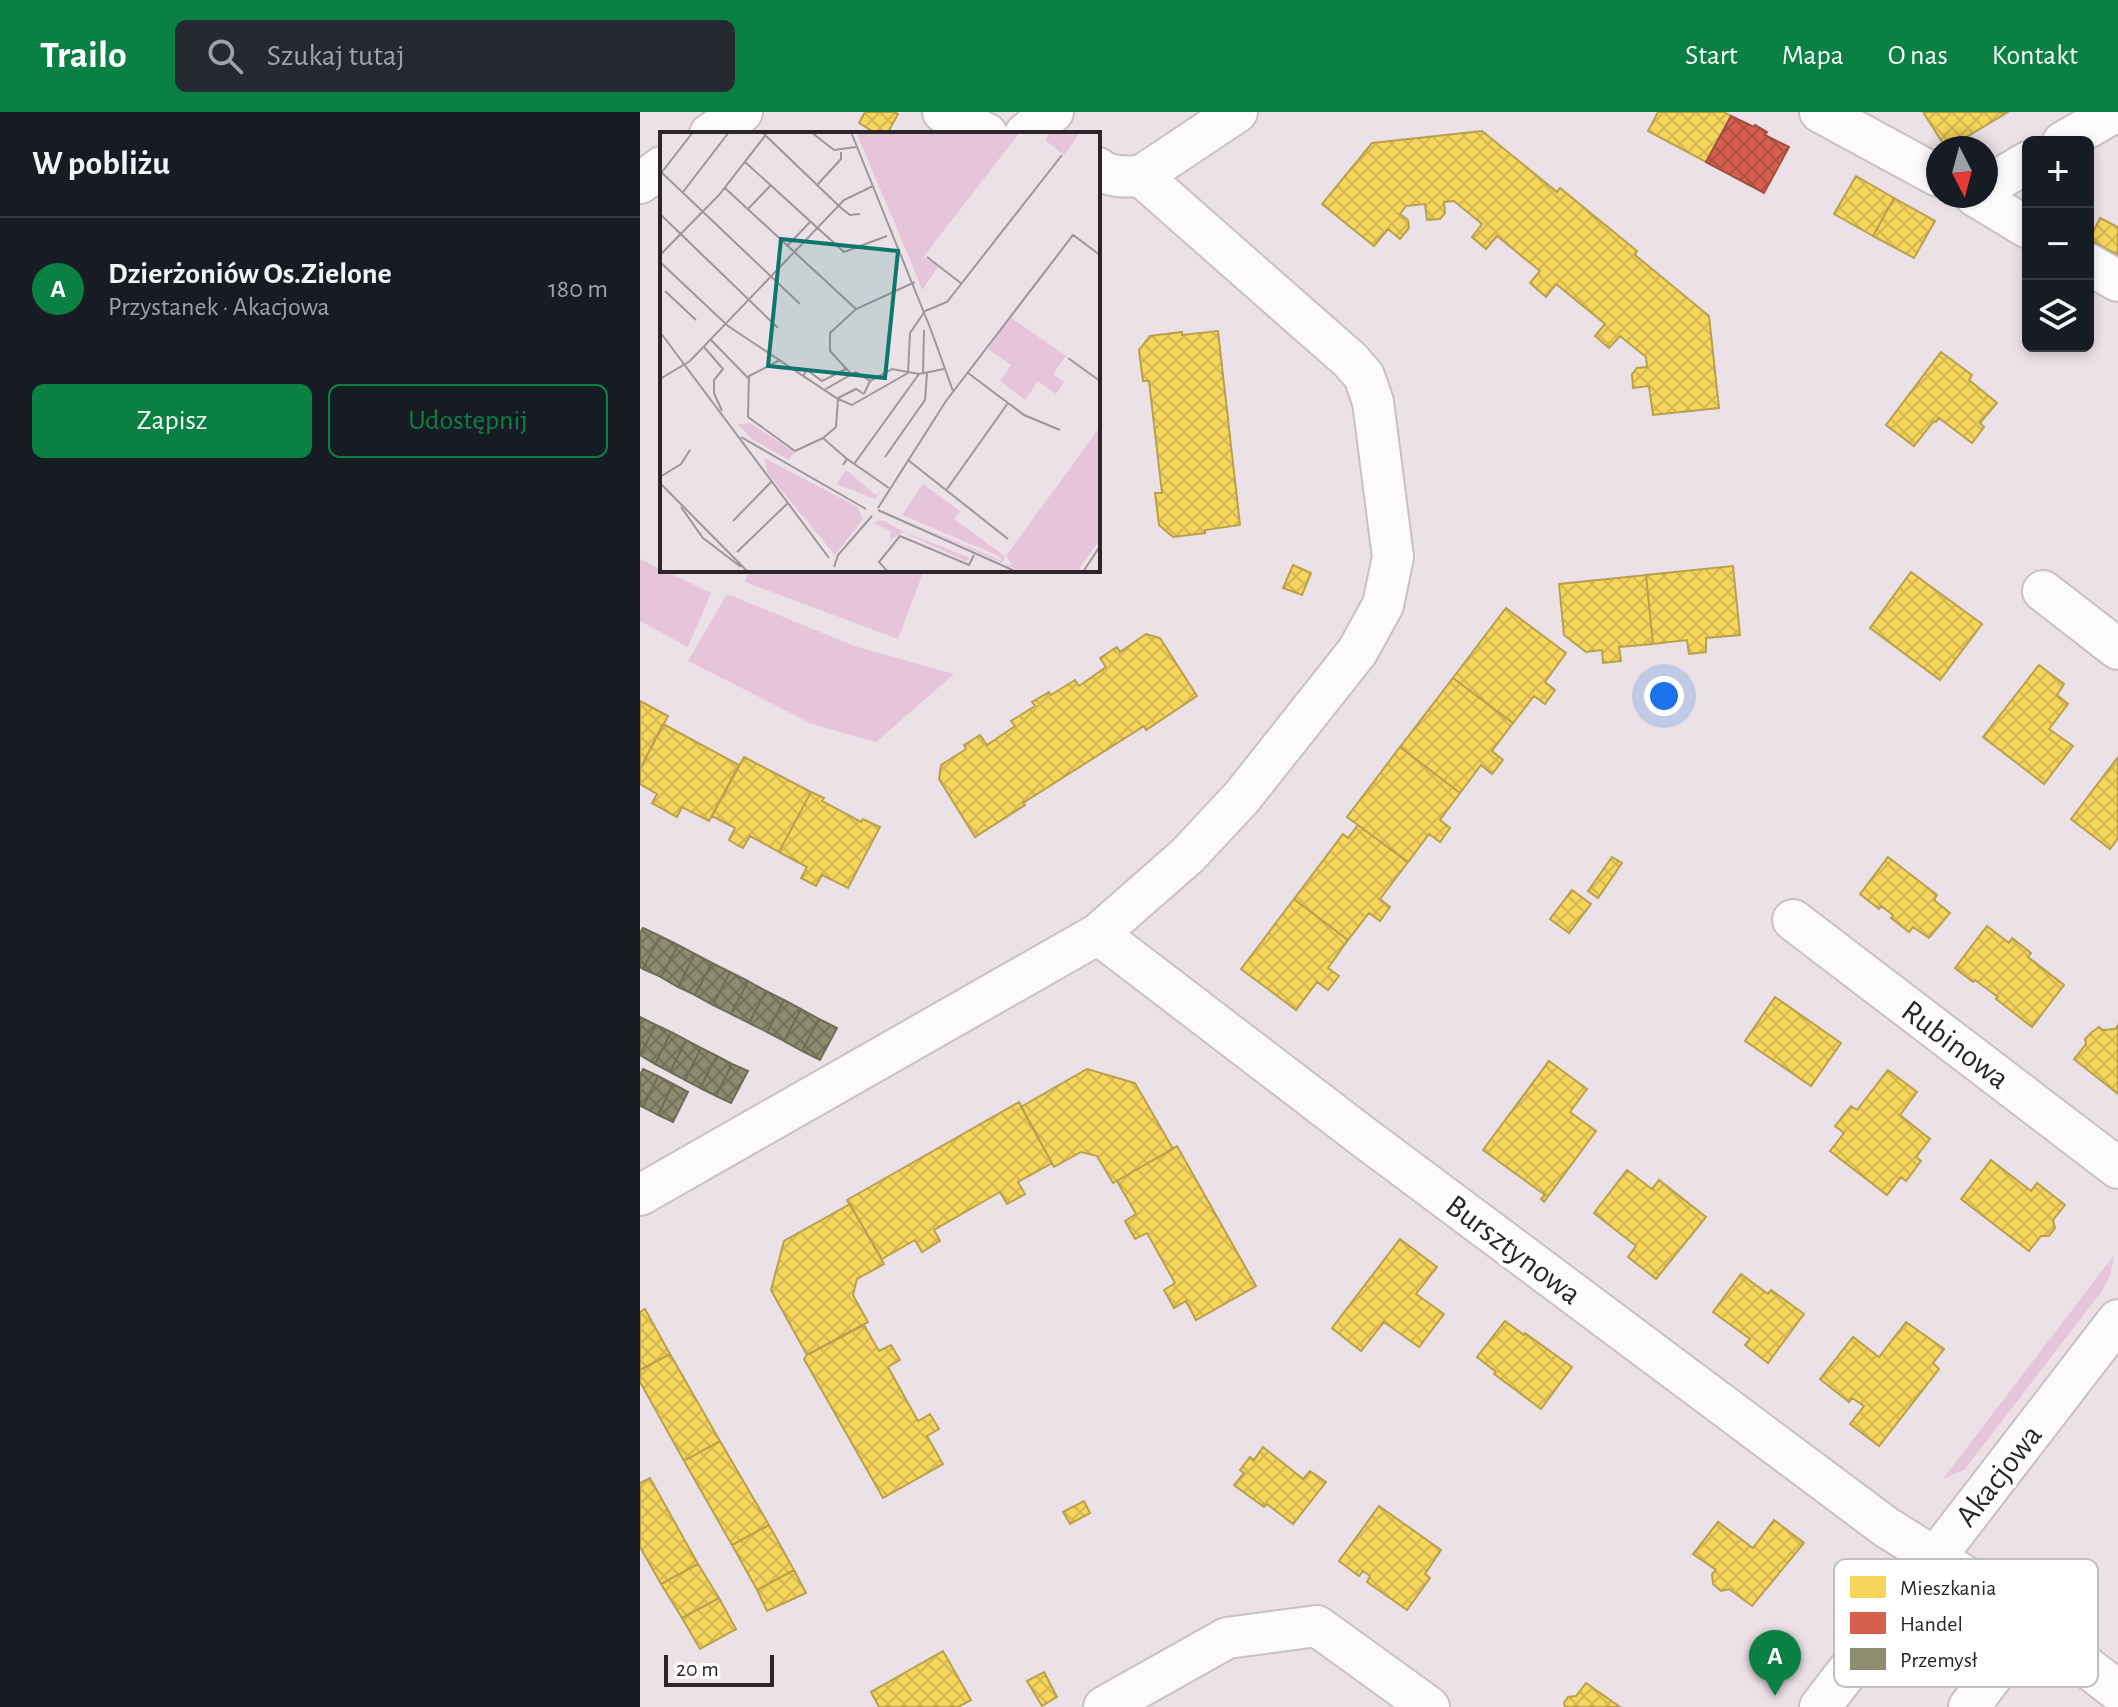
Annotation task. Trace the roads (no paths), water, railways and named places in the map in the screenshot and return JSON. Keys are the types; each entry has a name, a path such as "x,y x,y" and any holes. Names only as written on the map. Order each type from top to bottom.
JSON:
{"street":[{"path":"713,132 742,112"},
{"path":"943,112 983,132"},
{"path":"1028,132 1054,112 1071,132"},
{"path":"1100,170 1121,177 1141,176 1237,112"},
{"path":"1820,112 1926,169"},
{"path":"2073,136 2115,112"},
{"path":"1998,180 2022,166"},
{"path":"640,183 660,168"},
{"path":"640,1195 1098,934 1188,855 1242,797 1357,652 1383,605 1393,557 1373,402 1364,376 1350,360 1141,176"},
{"path":"1995,208 2022,224"},
{"path":"2094,267 2118,281"},
{"path":"2043,591 2118,649"},
{"name":"Rubinowa","path":"1793,920 2118,1168"},
{"name":"Bursztynowa","path":"1098,934 1886,1527 1934,1558"},
{"name":"Akacjowa","path":"1934,1558 2118,1320"},
{"path":"1104,1707 1227,1638 1317,1626 1429,1707"},
{"name":"Bursztynowa","path":"2098,1676 2118,1691"},
{"name":"Akacjowa","path":"1820,1707 1835,1687"},
{"path":"1969,1707 1984,1687"}],"place":[{"name":"Dzierżoniów Os.Zielone","path":"1775,1696"}]}
